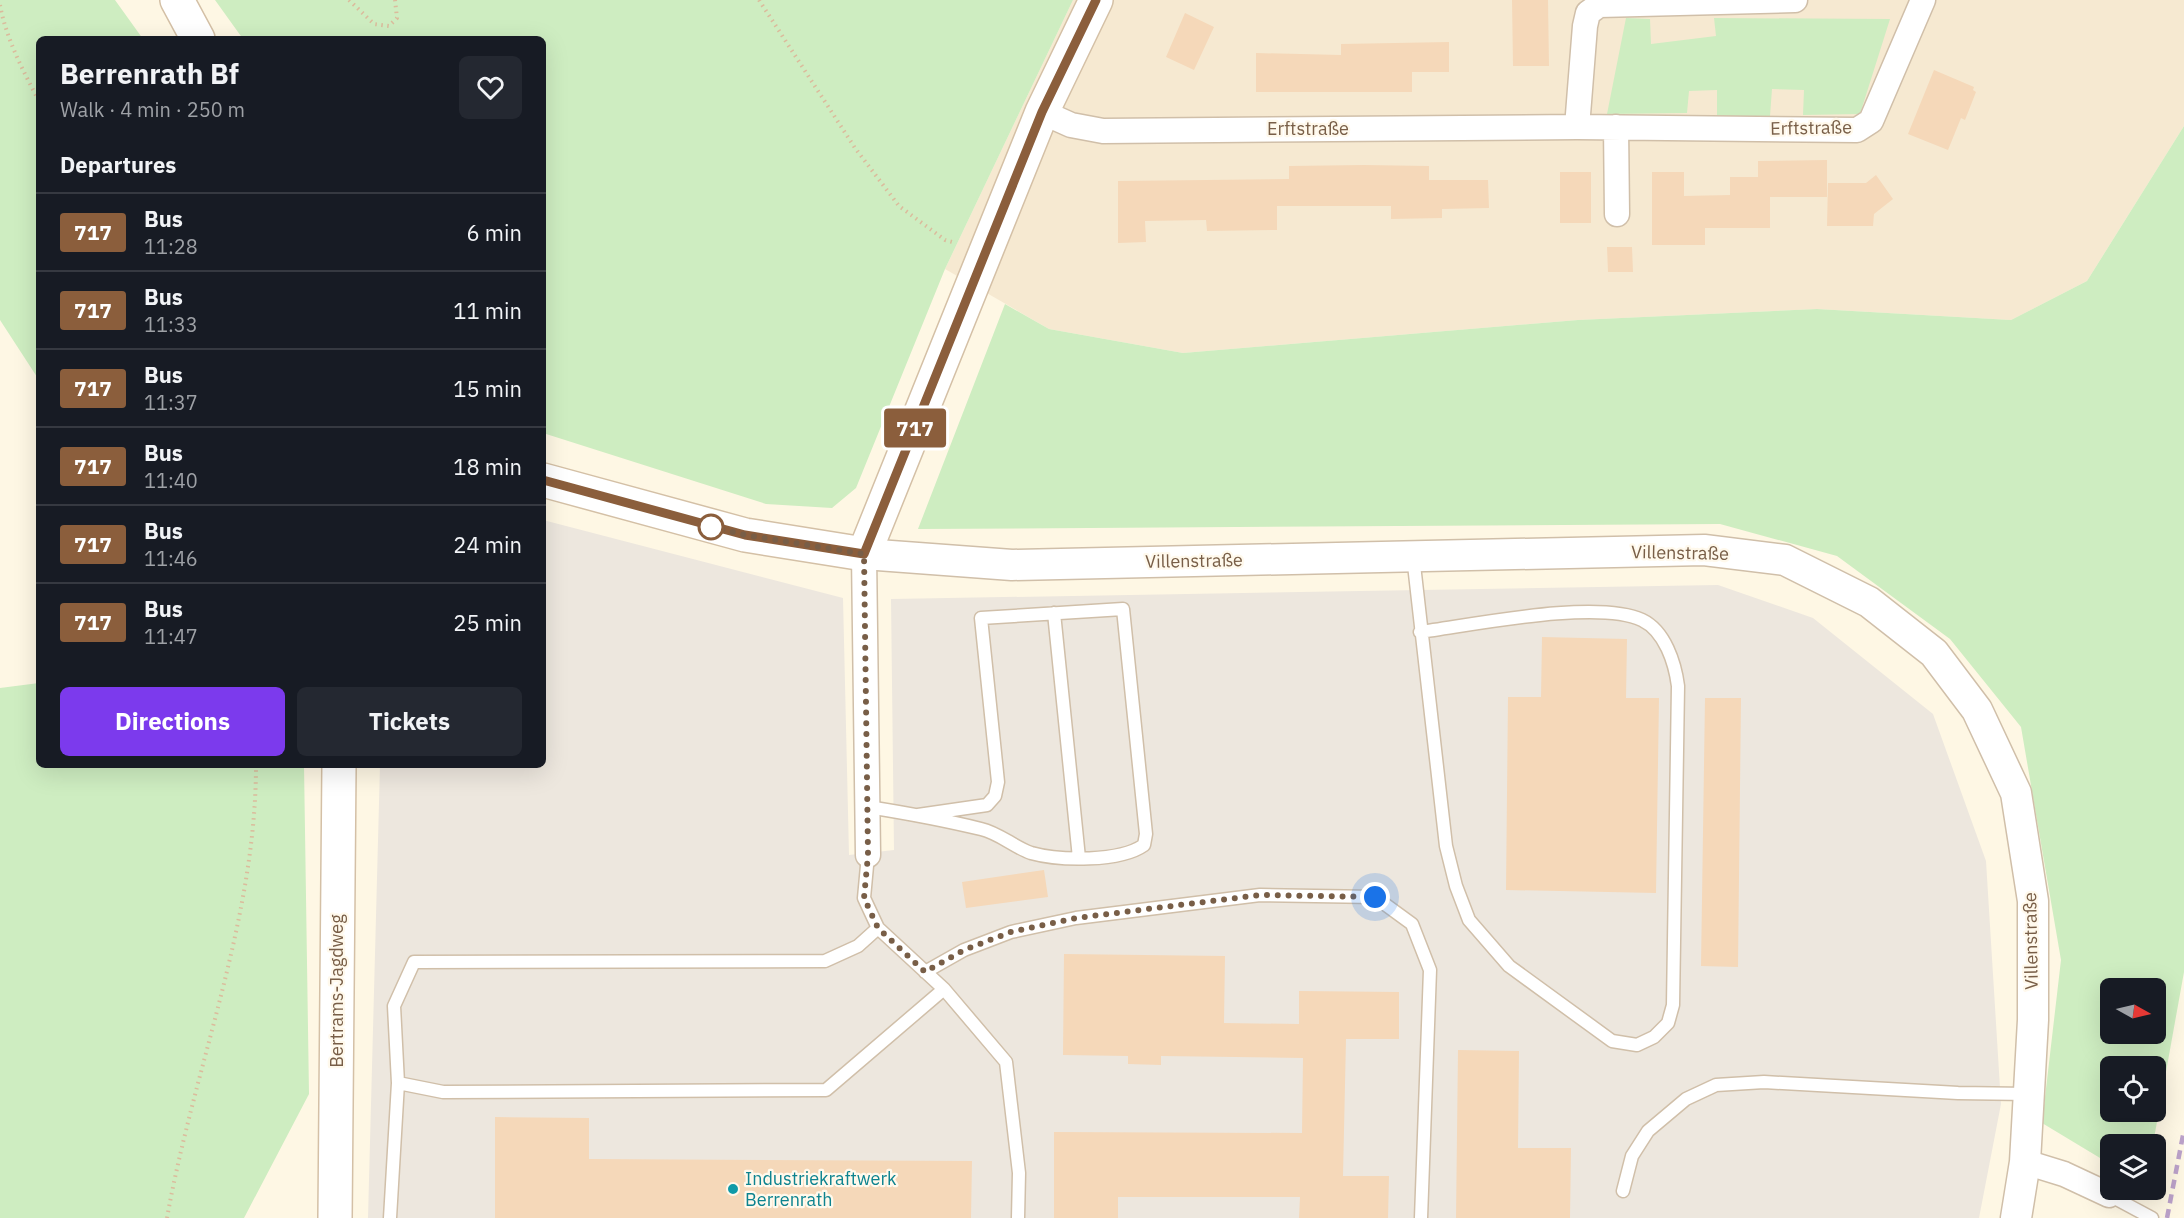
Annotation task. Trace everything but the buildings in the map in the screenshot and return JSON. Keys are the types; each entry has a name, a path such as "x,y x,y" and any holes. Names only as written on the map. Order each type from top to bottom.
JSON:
{"main road":[{"path":"177,0 196,36"},
{"path":"864,554 1042,112 1096,0"},
{"name":"Villenstraße","path":"546,481 745,535 864,554"},
{"name":"Bertrams-Jagdweg","path":"335,1218 339,768"}],"street":[{"path":"1577,127 1585,26 1588,13 1599,5 1795,0"},
{"name":"Erftstraße","path":"1042,112 1071,125 1103,131 1577,127 1857,130 1871,121 1923,0"},
{"path":"1616,127 1617,214"},
{"name":"Villenstraße","path":"864,554 1012,565 1704,550 1785,560 1869,602 1934,652 1977,710 2016,794 2033,901 2033,1020 2025,1162 2016,1218"},
{"path":"864,554 868,855"},
{"path":"2025,1162 2064,1174 2100,1191"}],"lane":[{"path":"1413,556 1420,632 1446,846 1456,886 1469,920 1509,966 1612,1041 1637,1045 1654,1037 1668,1023 1673,1005 1678,686 1676,664 1661,638 1656,630 1643,621 1623,614 1593,612 1557,613 1420,632"},
{"path":"868,807 918,815 984,830 1031,852 1079,858 1134,852 1144,844 1146,834 1123,609 981,618 998,782 995,796 987,805 918,815"},
{"path":"1054,613 1079,858"},
{"path":"868,855 864,898 878,928 944,989 1006,1062 1019,1173 1018,1218"},
{"path":"925,972 964,950 1011,932 1076,918 1260,895 1375,897 1412,924 1430,970 1421,1218"},
{"path":"390,1218 398,1083 394,1006 414,962 825,961 858,946 878,928"},
{"path":"398,1083 443,1092 826,1090 944,989"},
{"path":"1623,1191 1632,1156 1648,1131 1686,1099 1716,1085 1764,1082 1958,1093 2028,1094"},
{"path":"2118,1200 2152,1218"}],"path":[{"path":"349,0 374,24 389,26 397,18 395,0"},
{"path":"759,0 855,148 899,206 945,240 986,253"},
{"path":"0,5 2,19 25,76 36,96"},
{"path":"167,1218 238,928 251,831 256,768"}],"shaded area":[{"path":"1073,0 2184,0 2184,126 2087,281 2011,320 1817,309 1578,320 1183,353 1049,329 945,269"},
{"path":"546,521 843,598 849,855 894,850 891,599 1718,585 1813,618 1933,714 1986,861 2001,1104 1979,1218 368,1218 380,768 546,768"}],"green space":[{"path":"0,0 115,0 141,36 36,36 36,375 0,320"},
{"path":"215,0 1073,0 945,269 856,488 832,508 766,504 546,434 546,36 241,36"},
{"path":"1626,18 1650,19 1651,44 1716,36 1714,18 1890,19 1860,114 1803,115 1804,90 1772,89 1770,116 1717,117 1717,90 1689,91 1687,113 1607,114"},
{"path":"2184,126 2184,972 2166,1072 2166,1056 2100,1056 2100,1122 2157,1122 2155,1134 2100,1134 2100,1158 2042,1123 2061,960 2021,727 1950,639 1837,556 1720,524 918,529 1005,304 1049,329 1183,353 1578,320 1817,309 2011,320 2087,281"},
{"path":"36,683 36,768 304,768 309,1094 244,1218 0,1218 0,688"}],"railway":[{"path":"2167,1218 2184,1130"}],"bus line":[{"name":"717","path":"546,481 678,519 745,535 864,554 1042,112 1096,0"}],"place":[{"name":"Industriekraftwerk Berrenrath","path":"733,1189"}],"route":[{"path":"711,527 701,524 745,535 864,554 868,855 864,898 878,928 925,972 964,950 1011,932 1076,918 1260,895 1375,897"}]}
